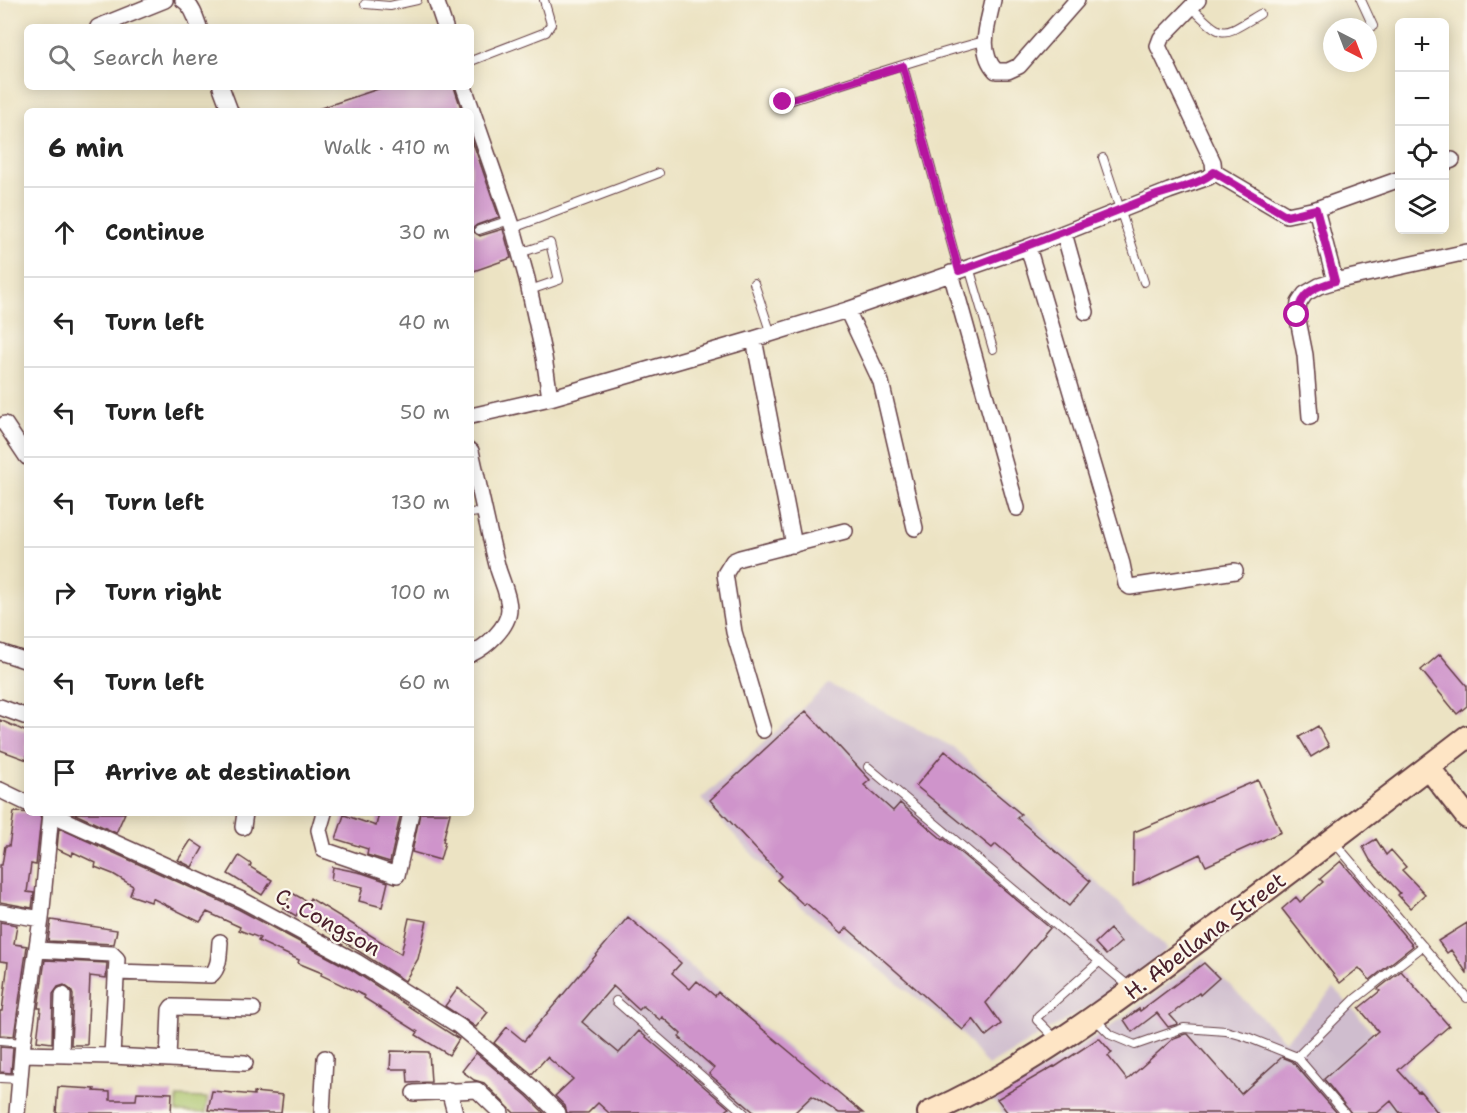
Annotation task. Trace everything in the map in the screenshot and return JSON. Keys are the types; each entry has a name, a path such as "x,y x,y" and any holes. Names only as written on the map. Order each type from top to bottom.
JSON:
{"main road":[{"name":"H. Abellana Street","path":"929,1113 1010,1072 1095,1018 1333,841 1467,737"},
{"path":"1428,767 1467,817"}],"street":[{"path":"105,24 165,0"},
{"path":"183,0 195,15 198,24"},
{"path":"436,0 444,24"},
{"path":"993,0 984,41 988,63 996,71 1008,71 1018,66 1077,0"},
{"path":"1193,3 1161,38 1158,46 1213,162 1214,172"},
{"path":"222,90 230,108"},
{"path":"466,90 469,108"},
{"path":"476,140 512,224 530,290 544,357 549,398"},
{"path":"1214,172 1287,216 1316,209 1397,180"},
{"path":"474,415 549,398 847,310 1028,247 1209,177 1214,172"},
{"path":"1316,209 1335,281"},
{"path":"1064,233 1086,312"},
{"path":"1028,247 1126,584 1130,587 1235,571"},
{"path":"1311,417 1305,355 1297,315 1299,303 1305,294 1335,281 1467,252"},
{"path":"960,270 1017,508"},
{"path":"847,310 881,382 915,528"},
{"path":"754,339 794,545"},
{"path":"4,424 24,453"},
{"path":"474,477 478,512 507,595 509,611 504,626 486,644 474,652"},
{"path":"763,730 734,632 725,574 729,566 740,558 845,531"},
{"path":"0,652 24,660"},
{"path":"0,707 24,716"},
{"path":"0,790 24,801"},
{"path":"17,1113 23,1049 41,919 50,816"},
{"name":"C. Congson","path":"57,816 242,900 357,962 459,1026 534,1089 558,1113"},
{"path":"323,816 319,830 324,850 397,875 410,816"},
{"path":"0,912 41,919"},
{"path":"116,972 211,975 218,964 220,942"},
{"path":"37,950 112,954 117,959 112,1056"},
{"path":"61,1055 63,995"},
{"path":"168,1059 172,1007 254,1009"},
{"path":"23,1049 61,1055 245,1063"},
{"path":"322,1113 325,1058"},
{"path":"449,1090 455,1113"},
{"path":"414,1093 477,1090 501,1113"}],"lane":[{"path":"365,4 390,6 417,0"},
{"path":"474,60 546,32 551,24 544,0"},
{"path":"1361,0 1369,18"},
{"path":"1193,3 1211,26 1222,33 1230,32 1260,14"},
{"path":"783,102 984,41"},
{"path":"903,66 960,270 993,349"},
{"path":"1103,158 1144,282"},
{"path":"479,230 512,224 658,173"},
{"path":"519,253 550,243 559,280 530,290"},
{"path":"754,284 771,334"},
{"path":"868,767 1133,990"},
{"path":"1333,841 1467,998"},
{"path":"1297,1057 1355,999 1423,946"},
{"path":"1059,1042 1037,1020 1038,1016 1100,962"},
{"path":"616,1001 744,1113"},
{"path":"1095,1018 1111,1035 1134,1045 1184,1028 1216,1030 1247,1037 1297,1057 1345,1113"},
{"path":"0,1041 23,1049"},
{"path":"0,1078 20,1080"}],"shaded area":[{"path":"829,684 953,747 1168,949 1114,991 988,1066 962,1034 802,908 701,799"},
{"path":"627,913 866,1113 604,1113 522,1037"},
{"path":"1203,958 1285,1041 1334,988 1444,1113 1003,1113 992,1099 1099,1035"}],"green space":[{"path":"177,1097 207,1098 206,1113 177,1112"}],"building":[{"path":"375,90 455,90 461,108 321,108"},
{"path":"474,146 499,217 474,227"},
{"path":"503,229 511,258 474,271 474,232 480,236"},
{"path":"1440,654 1467,686 1467,706 1457,714 1421,670"},
{"path":"806,711 870,780 864,785 893,811 900,803 1050,928 986,1003 1001,1024 986,1036 973,1019 963,1030 847,928 841,934 806,903 804,905 777,880 781,876 710,800"},
{"path":"0,720 24,731 24,759 0,750"},
{"path":"1318,726 1329,746 1311,757 1299,737"},
{"path":"945,751 1021,814 1017,818 1090,881 1069,906 996,844 992,848 916,786"},
{"path":"1258,780 1281,832 1206,866 1200,854 1133,886 1134,832"},
{"path":"14,812 24,812 24,816 40,816 36,865 31,864 27,892 34,893 32,908 0,902 0,865 2,865 5,846 9,846"},
{"path":"79,816 124,816 116,833"},
{"path":"344,816 376,826 378,816 400,816 390,862 367,855 368,849 336,839"},
{"path":"419,816 449,816 440,860 412,852"},
{"path":"59,828 238,909 352,970 459,1039 449,1055 416,1035 418,1032 364,998 365,996 298,963 299,960 258,941 260,938 239,930 240,927 207,912 200,922 152,898 151,902 130,895 133,886 95,867 96,863 73,852 72,856 57,849"},
{"path":"1376,839 1386,855 1391,850 1406,867 1402,870 1425,894 1410,908 1398,895 1400,893 1370,860 1363,847"},
{"path":"191,840 203,848 192,867 178,860"},
{"path":"239,856 251,864 250,867 272,880 262,895 228,874"},
{"path":"1341,861 1413,946 1370,980 1359,968 1340,983 1282,909 1296,897 1300,902 1323,882 1320,879"},
{"path":"333,867 362,873 388,882 382,907 359,901 363,887 331,880"},
{"path":"292,893 308,902 310,898 401,954 409,918 427,921 418,959 405,981 298,912 296,916 283,908"},
{"path":"628,917 681,963 672,973 690,989 697,981 715,996 718,992 863,1113 839,1113 812,1096 794,1113 755,1113 709,1074 714,1068 679,1037 681,1034 662,1017 660,1020 643,1006 639,1010 613,986 582,1022 619,1053 639,1031 729,1108 724,1113 609,1113 598,1103 588,1113 567,1113 565,1106 555,1096 573,1079 547,1057 532,1074 494,1043 507,1027 524,1041"},
{"path":"51,920 117,930 114,944 48,941"},
{"path":"0,922 17,925 14,944 27,946 14,1036 0,1035 0,1011 2,1011 8,962 0,961"},
{"path":"1467,923 1467,973 1451,950 1447,953 1438,941"},
{"path":"1110,929 1121,942 1106,955 1095,943"},
{"path":"45,960 107,963 106,978 90,976 87,1045 71,1045 73,995 71,990 64,985 58,987 53,994 52,1043 37,1041 41,1008 38,1008"},
{"path":"1204,963 1219,978 1200,995 1199,993 1170,1015 1178,1024 1168,1027 1157,1013 1132,1032 1124,1020 1139,1009 1140,1011"},
{"path":"1401,971 1449,1026 1398,1070 1418,1092 1420,1091 1438,1113 1400,1113 1391,1101 1377,1113 1351,1113 1324,1079 1378,1031 1359,1008"},
{"path":"458,988 488,1012 476,1027 445,1006"},
{"path":"1188,1034 1241,1094 1282,1057 1292,1061 1337,1113 1008,1113 997,1099 1055,1067 1099,1038 1112,1053 1108,1056 1127,1080 1174,1038"},
{"path":"0,1047 13,1048 11,1073 0,1072"},
{"path":"391,1051 429,1052 431,1082 408,1083 407,1069 390,1069"},
{"path":"476,1053 544,1113 514,1113 484,1083 474,1080 462,1071"},
{"path":"58,1087 110,1092 110,1100 136,1100 137,1092 172,1093 171,1113 56,1113"},
{"path":"212,1091 283,1095 281,1113 208,1110"}],"route":[{"path":"783,102 903,66 959,271 1028,247 1209,177 1214,172 1287,216 1316,209 1335,281 1305,294 1299,303 1297,315"}]}
